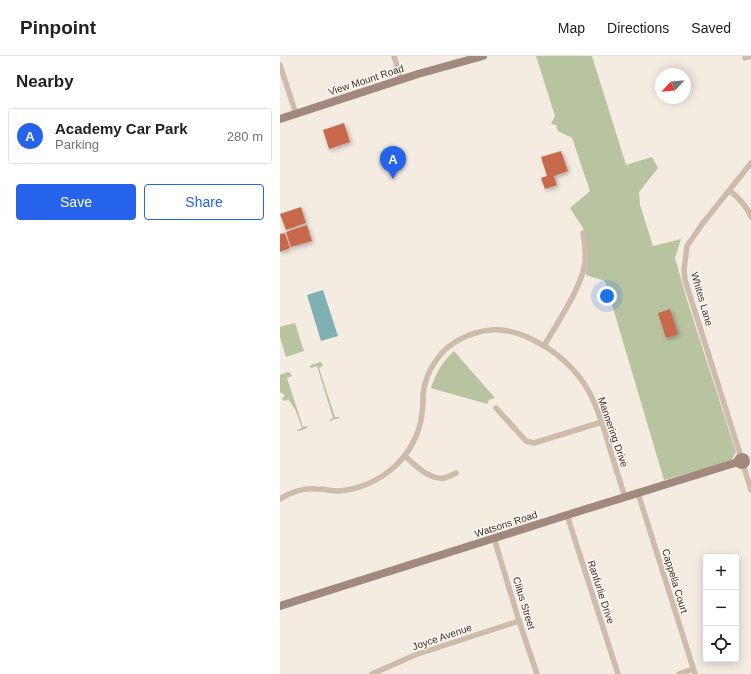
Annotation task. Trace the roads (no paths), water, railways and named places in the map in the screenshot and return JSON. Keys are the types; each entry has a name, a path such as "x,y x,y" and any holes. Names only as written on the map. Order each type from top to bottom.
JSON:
{"street":[{"path":"394,56 401,79"},
{"name":"View Mount Road","path":"280,119 401,79 483,56"},
{"path":"280,65 296,114"},
{"name":"Whites Lane","path":"751,163 703,223 687,246 684,270 685,280 744,460 751,490"},
{"path":"730,190 740,199 749,211 751,217"},
{"path":"544,346 581,280 586,251 583,233"},
{"name":"Mannering Drive","path":"280,499 291,493 308,489 340,491 366,485 380,478 394,468 413,443 419,430 423,394 427,376 438,358 452,344 471,334 494,330 503,330 524,336 556,353 584,383 594,401 602,422 625,497"},
{"path":"496,408 526,441 534,443 602,422"},
{"path":"404,456 432,477 443,478 456,473"},
{"name":"Watsons Road","path":"280,606 638,492 744,460"},
{"name":"Cappella Court","path":"638,492 694,672"},
{"name":"Ranfurlie Drive","path":"567,515 618,674"},
{"name":"Clitus Street","path":"494,538 537,674"},
{"name":"Joyce Avenue","path":"372,674 415,655 520,621"},
{"path":"679,674 694,672"}],"water":[{"path":"323,290 338,336 321,341 307,295"}],"place":[{"name":"Academy Car Park","path":"393,179"}]}
